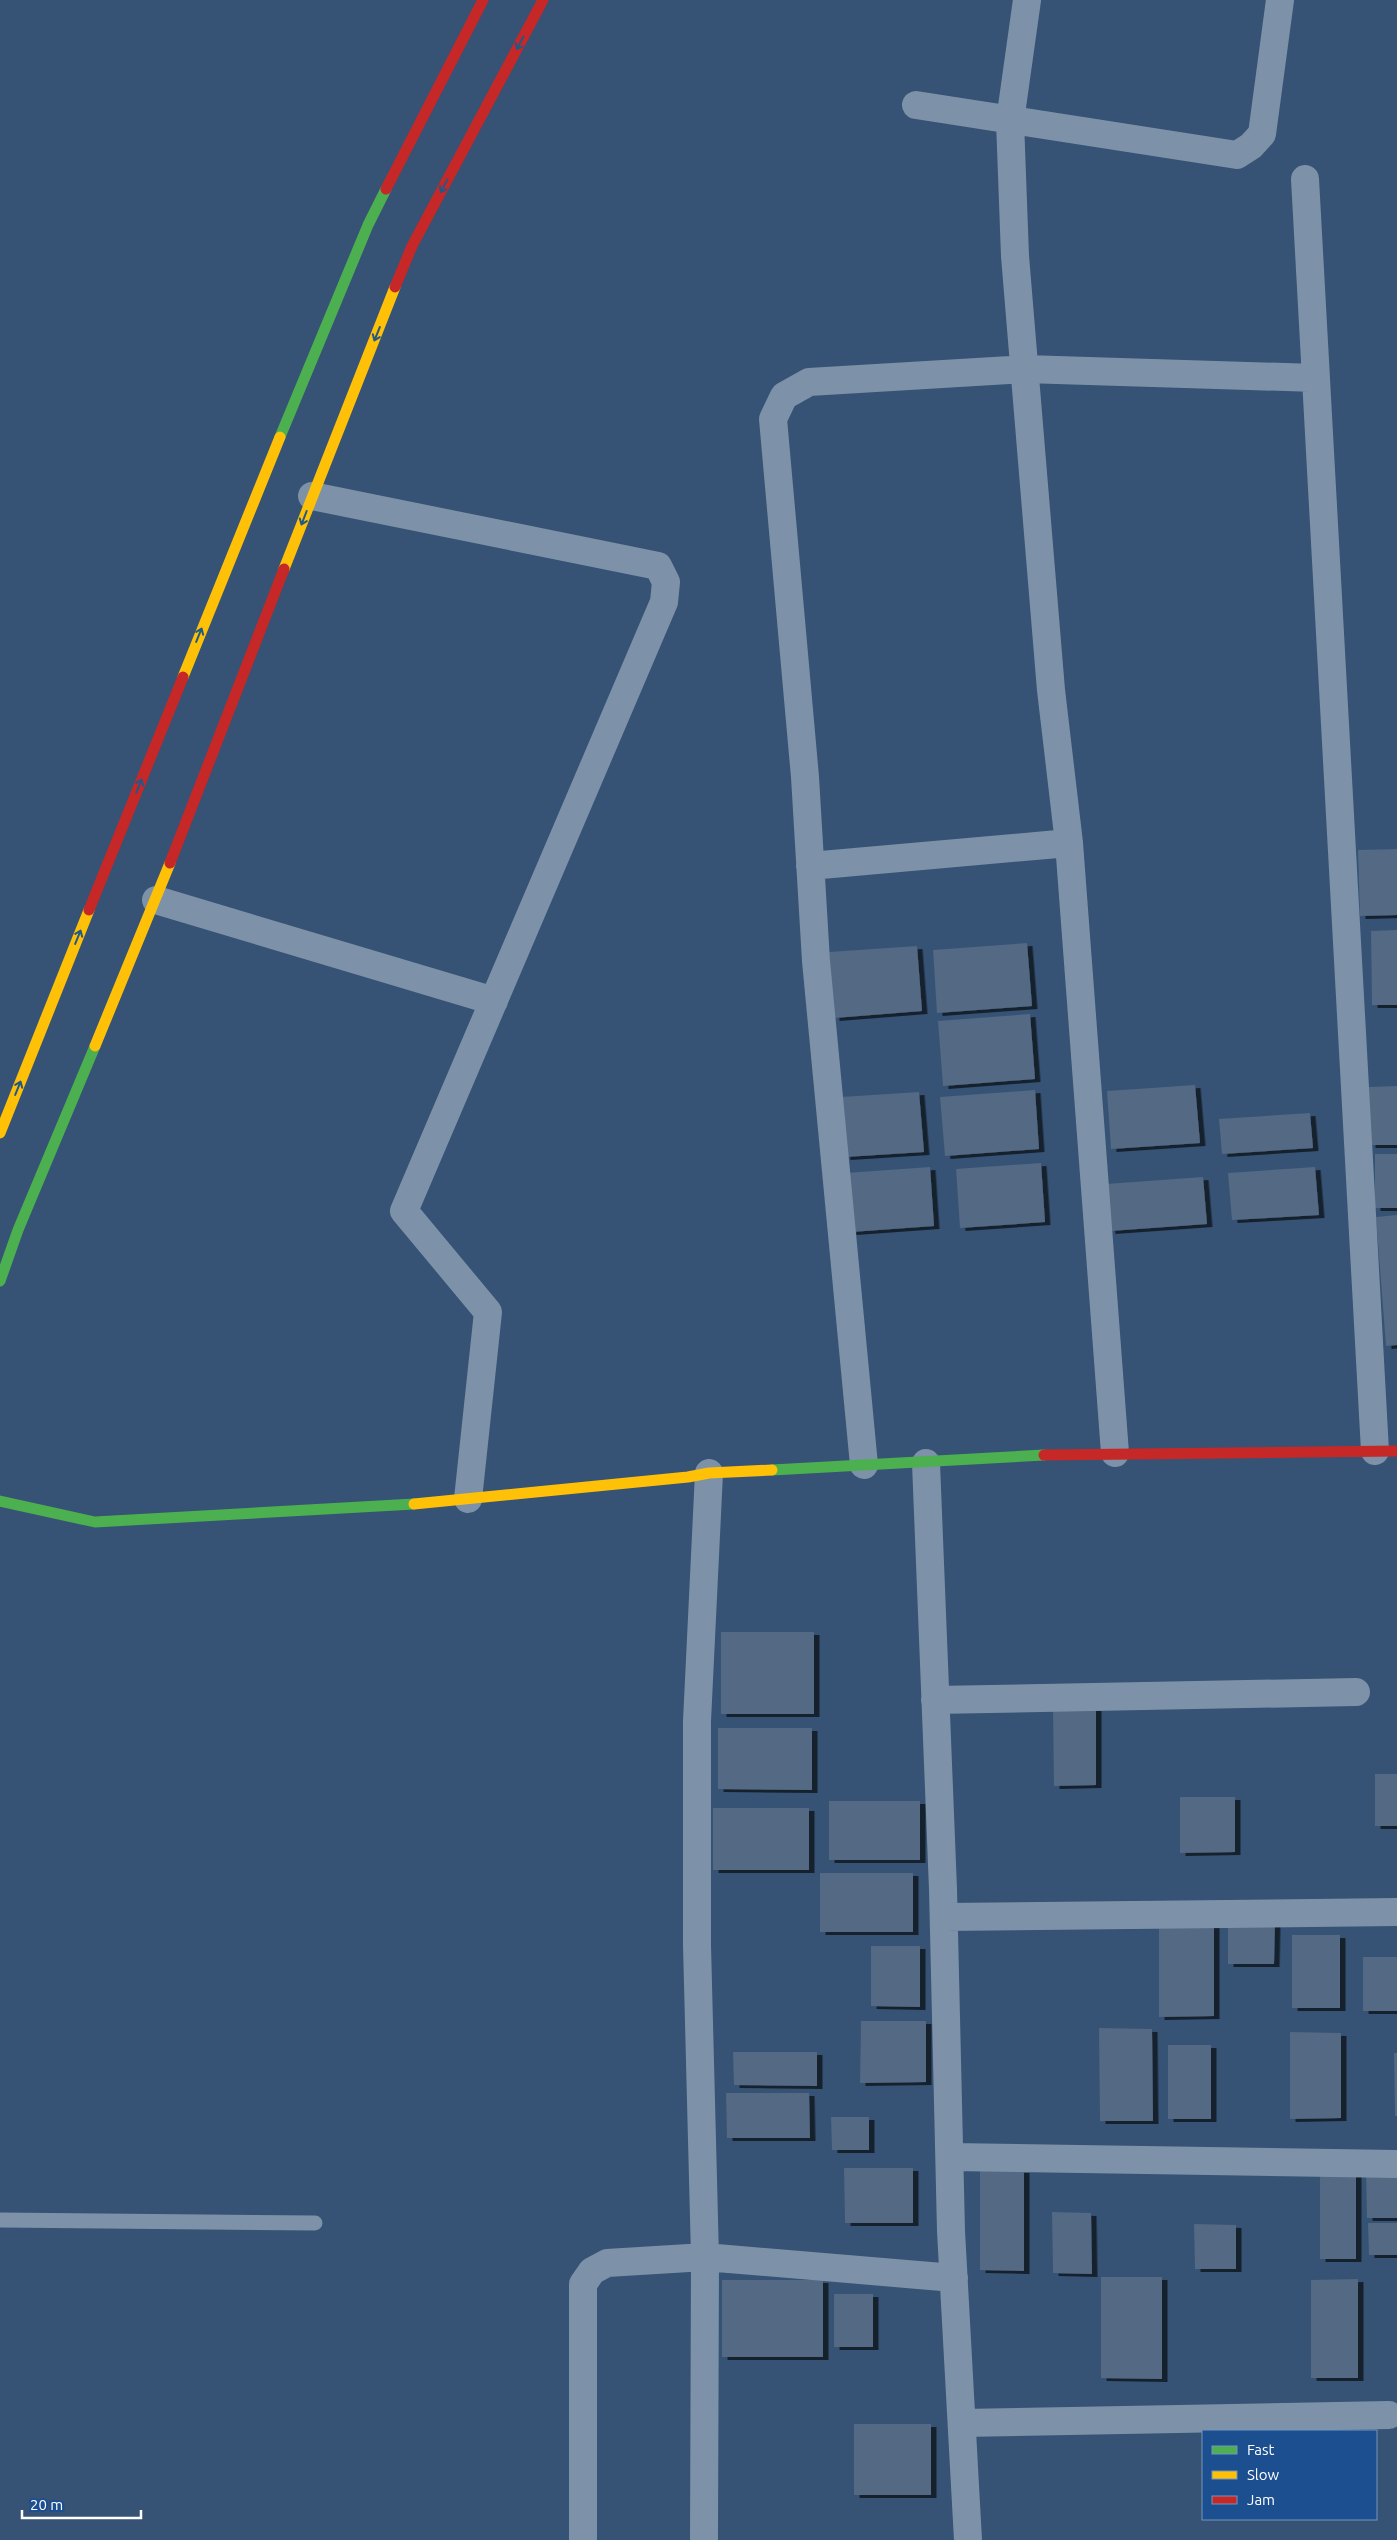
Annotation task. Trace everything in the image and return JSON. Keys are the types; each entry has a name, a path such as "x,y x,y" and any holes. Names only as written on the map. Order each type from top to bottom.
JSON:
{"main road":[{"path":"0,1133 254,500 368,225 483,0"},
{"path":"0,1281 18,1230 156,900 312,496 412,246 543,0"},
{"path":"0,1501 95,1522 392,1506 688,1477 709,1473 926,1463 1074,1453 1386,1451"}],"street":[{"path":"1027,0 1010,121 1015,256 1051,690 1069,843 1115,1453"},
{"path":"916,105 1237,155 1251,146 1262,134 1280,0"},
{"path":"1305,179 1316,378 1386,1451"},
{"path":"864,1465 816,961 810,866 773,419 784,396 809,382 1025,369 1316,378"},
{"path":"312,496 658,566 666,582 664,602 404,1211 488,1312 468,1499"},
{"path":"810,866 1069,843"},
{"path":"156,900 494,1001"},
{"path":"926,1463 944,1917 954,2278 968,2540"},
{"path":"704,2540 705,2257 697,1945 697,1720 709,1473"},
{"path":"935,1700 1356,1692"},
{"path":"944,1917 1397,1912"},
{"path":"950,2157 1396,2164"},
{"path":"583,2540 583,2284 592,2271 607,2263 705,2257 954,2278"},
{"path":"962,2423 1389,2414"}],"lane":[{"path":"0,2220 315,2223"}],"building":[{"path":"1397,849 1397,915 1360,916 1358,850"},
{"path":"1397,930 1397,1005 1372,1005 1371,931"},
{"path":"1027,943 1032,1006 937,1013 933,950"},
{"path":"917,946 922,1011 834,1018 829,952"},
{"path":"1030,1014 1035,1079 943,1086 938,1021"},
{"path":"1195,1085 1200,1143 1111,1149 1107,1091"},
{"path":"1397,1086 1397,1145 1370,1145 1369,1087"},
{"path":"1035,1090 1039,1149 945,1156 940,1097"},
{"path":"919,1092 924,1152 845,1157 841,1097"},
{"path":"1310,1113 1313,1148 1222,1154 1219,1119"},
{"path":"1375,1154 1397,1154 1397,1208 1375,1208"},
{"path":"1041,1163 1045,1222 960,1228 956,1169"},
{"path":"930,1167 934,1226 851,1232 846,1173"},
{"path":"1315,1167 1319,1215 1232,1220 1228,1173"},
{"path":"1203,1177 1207,1224 1110,1231 1106,1184"},
{"path":"1397,1215 1397,1345 1386,1346 1376,1217"},
{"path":"721,1632 814,1632 814,1714 721,1714"},
{"path":"1053,1708 1096,1708 1096,1785 1054,1786"},
{"path":"718,1728 812,1728 812,1790 718,1789"},
{"path":"1375,1774 1397,1774 1397,1826 1375,1826"},
{"path":"1180,1797 1235,1797 1235,1852 1180,1853"},
{"path":"829,1801 920,1801 920,1860 829,1860"},
{"path":"713,1808 809,1808 809,1870 713,1870"},
{"path":"820,1873 913,1873 913,1932 820,1932"},
{"path":"1214,1916 1214,2016 1159,2017 1159,1917"},
{"path":"1228,1920 1275,1920 1274,1964 1228,1964"},
{"path":"1292,1935 1340,1935 1340,2008 1292,2008"},
{"path":"871,1946 920,1946 920,2007 871,2006"},
{"path":"1363,1957 1397,1957 1397,2011 1363,2011"},
{"path":"861,2021 926,2021 926,2082 860,2083"},
{"path":"1099,2028 1152,2029 1153,2121 1100,2121"},
{"path":"1290,2032 1341,2033 1341,2118 1290,2119"},
{"path":"1168,2045 1211,2045 1211,2119 1168,2119"},
{"path":"733,2052 817,2052 817,2086 734,2085"},
{"path":"1394,2053 1397,2053 1397,2116 1395,2116"},
{"path":"726,2093 809,2093 810,2138 727,2138"},
{"path":"831,2117 869,2117 869,2150 832,2150"},
{"path":"844,2168 913,2168 913,2223 845,2223"},
{"path":"1356,2168 1356,2259 1320,2259 1320,2169"},
{"path":"980,2170 1024,2170 1024,2271 980,2270"},
{"path":"1366,2170 1397,2170 1397,2218 1367,2218"},
{"path":"1052,2212 1091,2213 1092,2274 1053,2273"},
{"path":"1368,2223 1397,2223 1397,2255 1369,2255"},
{"path":"1194,2224 1236,2225 1236,2269 1195,2269"},
{"path":"1101,2277 1162,2277 1162,2379 1101,2378"},
{"path":"1358,2279 1358,2378 1311,2378 1311,2280"},
{"path":"722,2280 823,2280 823,2357 722,2357"},
{"path":"834,2294 873,2294 873,2347 834,2347"},
{"path":"854,2424 931,2424 931,2495 854,2495"}],"traffic: fast":[{"path":"280,437 368,225 386,189"},
{"path":"0,1281 18,1230 95,1046"},
{"path":"772,1470 1044,1455"},
{"path":"0,1501 95,1522 414,1504"}],"traffic: slow":[{"path":"284,569 395,287"},
{"path":"183,677 280,437"},
{"path":"95,1046 170,863"},
{"path":"0,1133 89,910"},
{"path":"414,1504 688,1477 709,1473 772,1470"}],"traffic: jam":[{"path":"386,189 483,0"},
{"path":"395,287 412,246 543,0"},
{"path":"170,863 284,569"},
{"path":"89,910 183,677"},
{"path":"1044,1455 1397,1451"}]}
